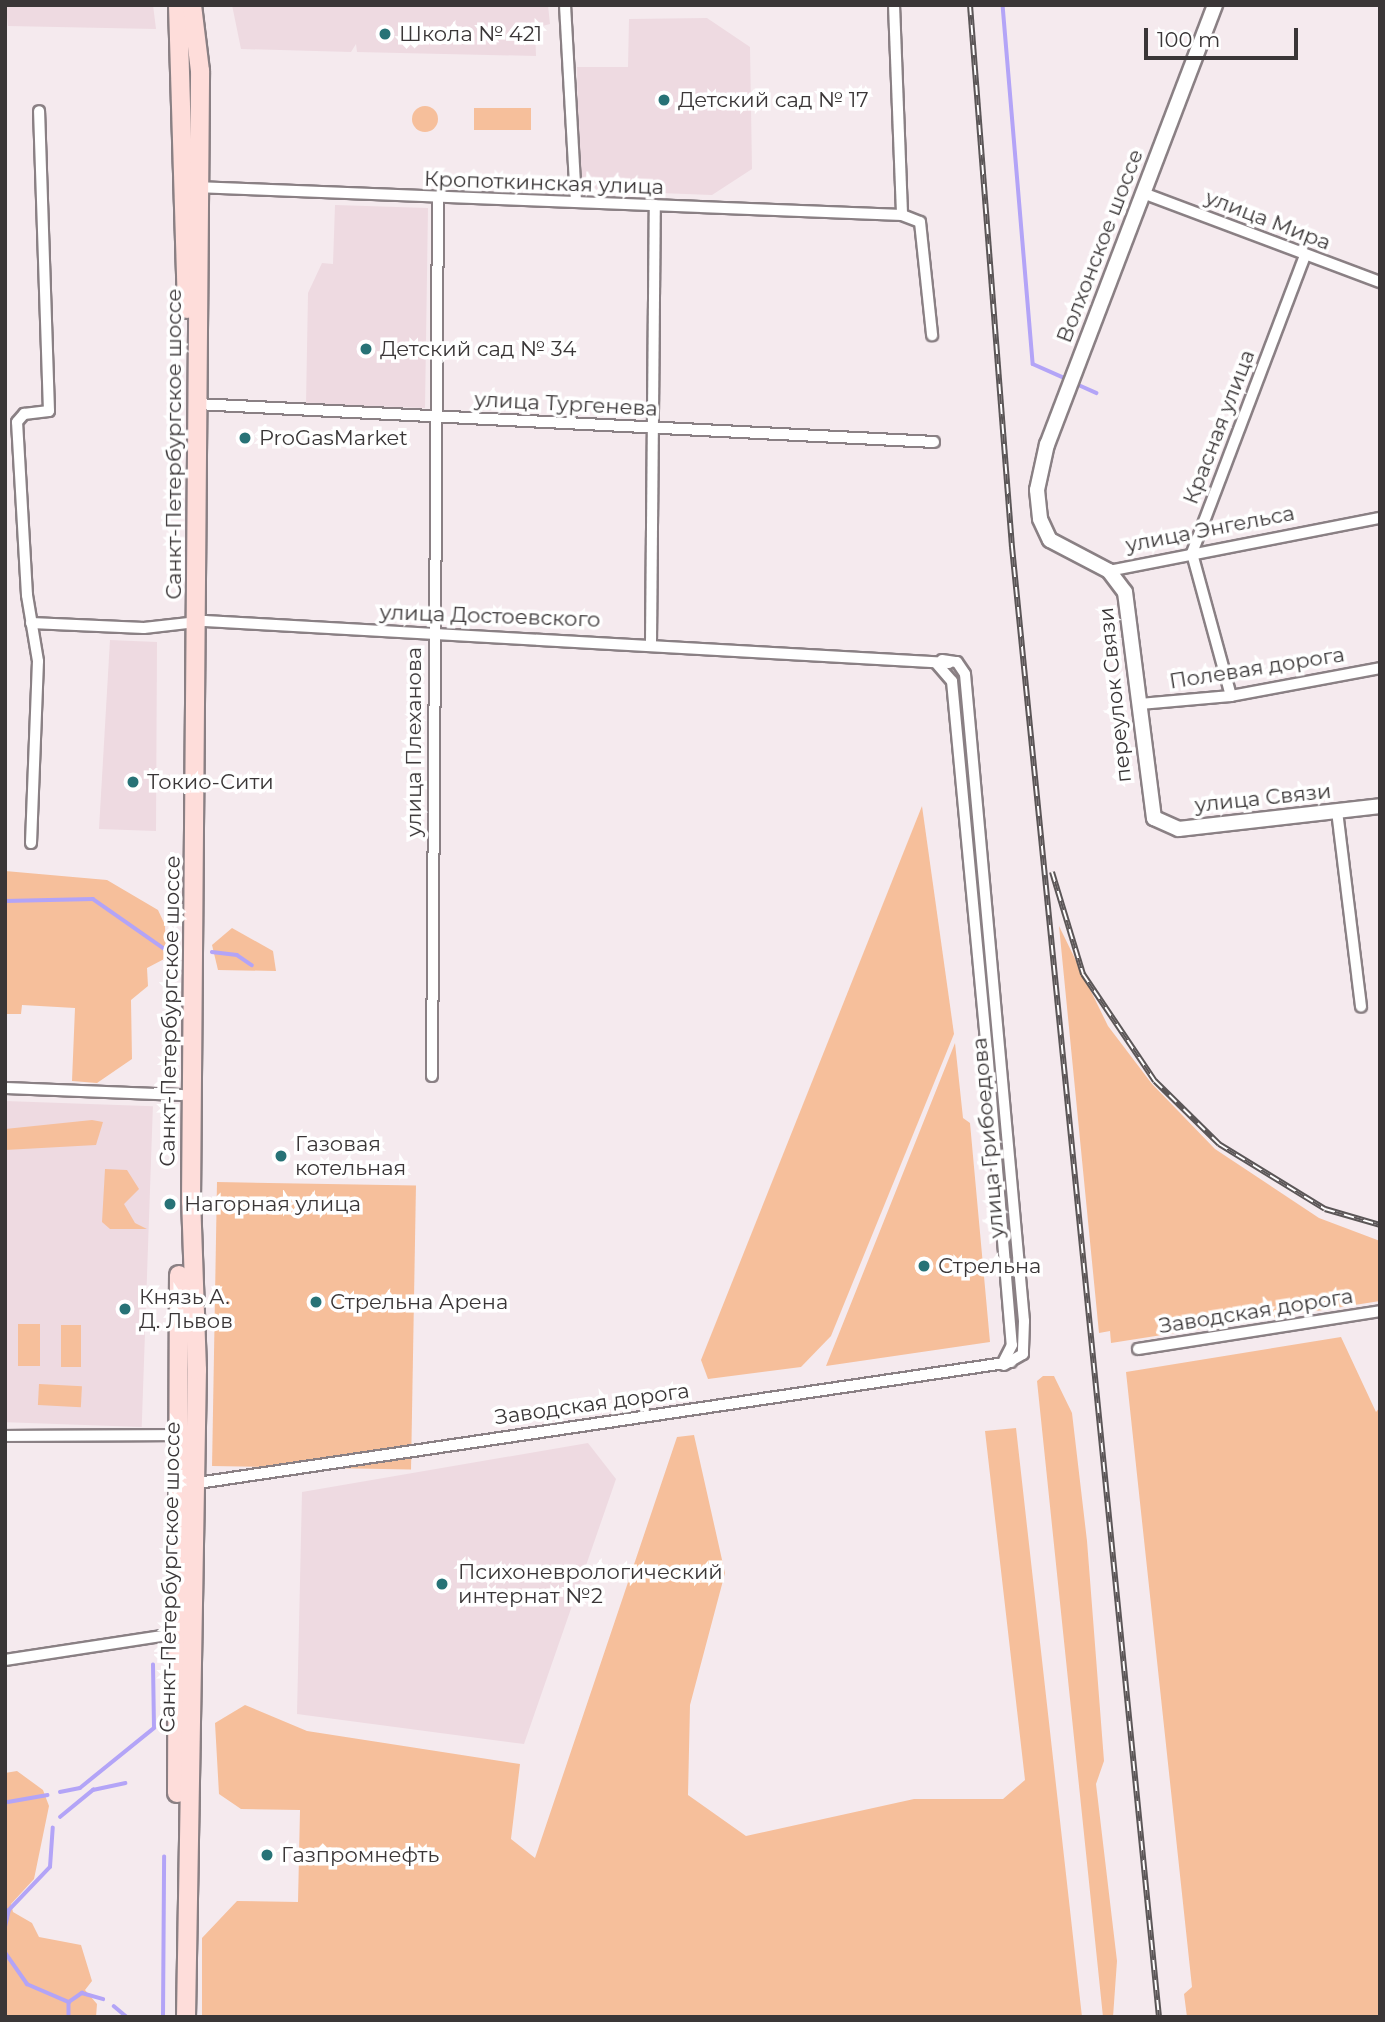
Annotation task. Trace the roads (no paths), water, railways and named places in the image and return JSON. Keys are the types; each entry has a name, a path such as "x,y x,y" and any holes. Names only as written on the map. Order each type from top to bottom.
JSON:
{"main road":[{"name":"Санкт-Петербургское шоссе","path":"177,5 192,187 197,404 190,624 182,1095 179,1435 186,1484"},
{"name":"Санкт-Петербургское шоссе","path":"176,2017 186,1484 192,187 200,71 192,5"},
{"name":"Санкт-Петербургское шоссе","path":"184,1633 186,2017"}],"street":[{"path":"565,5 576,202"},
{"path":"894,5 902,215 920,222 932,335"},
{"name":"Волхонское шоссе","path":"1037,506 1047,444 1215,5"},
{"path":"31,843 38,661 31,624 18,422 24,414 49,411 39,111"},
{"name":"Кропоткинская улица","path":"192,187 902,215"},
{"name":"улица Мира","path":"1143,193 1380,282"},
{"name":"улица Плеханова","path":"432,1076 434,418 438,198"},
{"path":"651,642 655,205"},
{"name":"Красная улица","path":"1192,553 1306,255"},
{"name":"улица Тургенева","path":"197,404 934,442"},
{"name":"улица Энгельса","path":"1037,506 1050,540 1109,571 1380,517"},
{"path":"1192,553 1231,696"},
{"name":"переулок Связи","path":"1109,571 1129,608 1154,818"},
{"name":"улица Достоевского","path":"31,624 190,624 651,642 948,663"},
{"name":"улица Грибоедова","path":"932,661 950,675 953,693 1006,1249 1012,1345 1006,1364"},
{"name":"Полевая дорога","path":"1140,704 1231,696 1380,668"},
{"name":"улица Связи","path":"1154,818 1179,829 1380,806"},
{"path":"1337,811 1361,1007"},
{"path":"5,1088 182,1095"},
{"name":"Заводская дорога","path":"1138,1349 1380,1311"},
{"name":"Заводская дорога","path":"186,1484 1006,1364"},
{"path":"5,1436 179,1435"},
{"path":"5,1660 184,1633"}],"waterway":[{"path":"1003,5 1033,364 1065,378"},
{"path":"1081,386 1097,393"},
{"path":"5,901 93,899 166,950"},
{"path":"212,952 237,955 252,965"},
{"path":"60,1792 80,1788 154,1728 153,1665"},
{"path":"60,1817 93,1790 125,1783"},
{"path":"8,1802 47,1795"},
{"path":"5,1927 9,1910 50,1867 53,1828"},
{"path":"163,2017 164,1857"},
{"path":"5,1952 27,1984 69,2002 69,2017"},
{"path":"69,2002 82,1993 103,1999"},
{"path":"114,2006 127,2017"}],"railway":[{"path":"970,5 1012,547 1159,2017"},
{"path":"1052,872 1083,974 1155,1081 1219,1144 1325,1209 1380,1225"}],"place":[{"name":"Школа № 421","path":"385,34"},
{"name":"Детский сад № 17","path":"664,100"},
{"name":"Детский сад № 34","path":"366,349"},
{"name":"ProGasMarket","path":"245,438"},
{"name":"Токио-Сити","path":"133,782"},
{"name":"Газовая котельная","path":"281,1156"},
{"name":"Нагорная улица","path":"170,1204"},
{"name":"Стрельна","path":"924,1266"},
{"name":"Стрельна Арена","path":"316,1302"},
{"name":"Князь А. Д. Львов","path":"125,1309"},
{"name":"Психоневрологический интернат №2","path":"442,1584"},
{"name":"Газпромнефть","path":"267,1855"}]}
